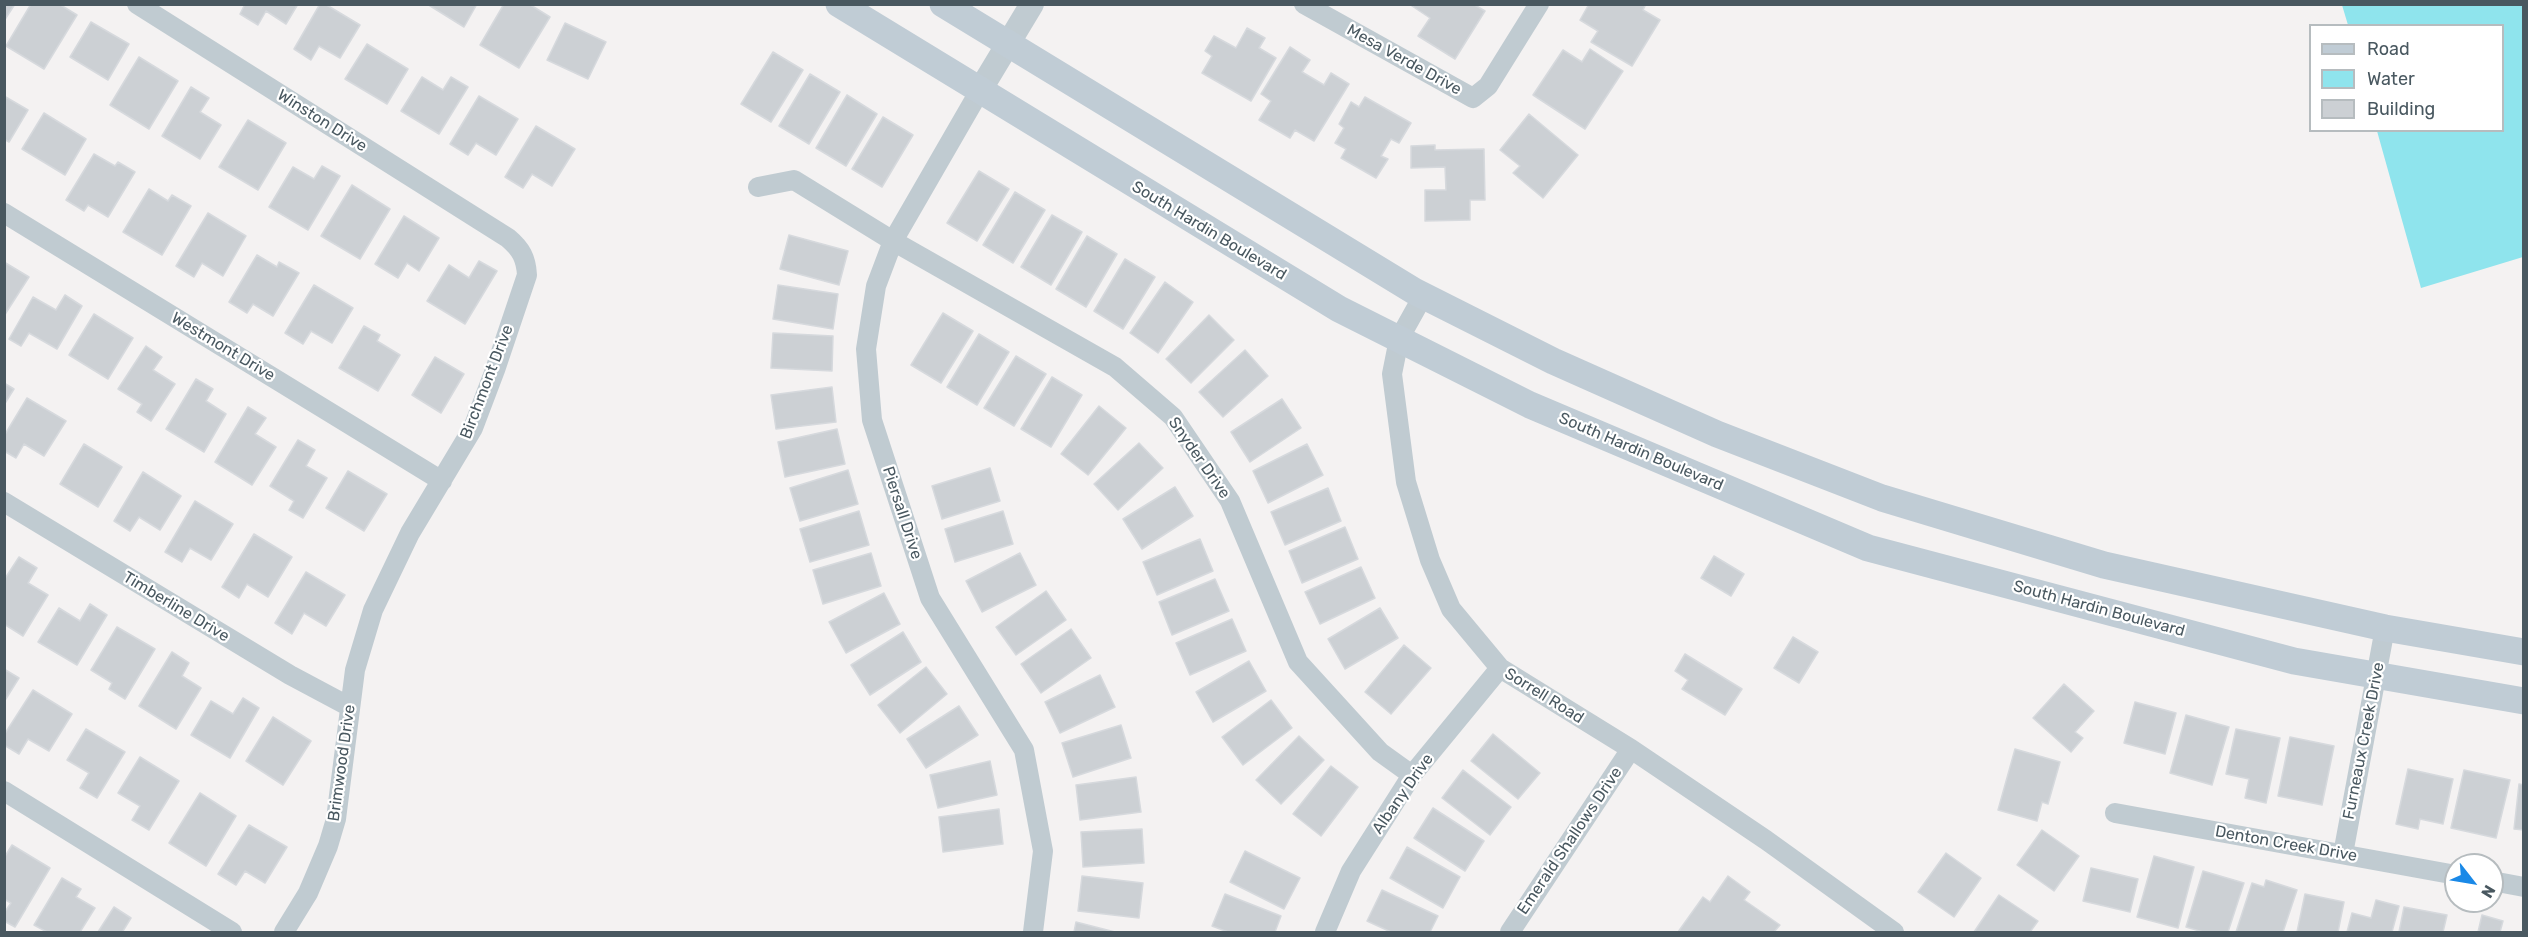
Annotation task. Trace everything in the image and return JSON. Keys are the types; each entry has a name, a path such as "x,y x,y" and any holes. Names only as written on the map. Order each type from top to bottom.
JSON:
{"main road":[{"name":"South Hardin Boulevard","path":"838,4 979,92 1339,309 1530,405 1868,548 2294,661 2523,701"},
{"path":"943,4 1423,296 1553,361 1707,429 1882,498 2104,565 2385,628 2523,652"}],"street":[{"name":"Winston Drive","path":"136,4 508,238"},
{"path":"979,92 1032,4"},
{"name":"Mesa Verde Drive","path":"1304,4 1473,98 1488,86 1539,4"},
{"name":"Piersall Drive","path":"979,92 893,241 876,286 866,349 872,420 930,598 1024,750 1043,851 1033,933"},
{"name":"Snyder Drive","path":"758,187 794,180 893,241 1115,367 1173,417 1230,501 1298,662 1380,752 1412,775"},
{"name":"Westmont Drive","path":"4,213 442,481"},
{"name":"Birchmont Drive","path":"384,587 410,533 473,428 495,369 527,275 526,261 518,246 508,238"},
{"name":"Sorrell Road","path":"1423,296 1399,339 1392,374 1404,471 1430,560 1451,609 1500,668 1631,749 1766,840 1894,933"},
{"name":"Timberline Drive","path":"4,502 290,675 350,707"},
{"name":"Brimwood Drive","path":"284,933 308,893 328,846 336,819 355,670 363,640 384,587"},
{"name":"Furneaux Creek Drive","path":"2343,854 2385,628"},
{"name":"Albany Drive","path":"1324,933 1351,871 1412,775 1500,668"},
{"name":"Emerald Shallows Drive","path":"1510,933 1631,749"},
{"path":"4,791 232,933"},
{"name":"Denton Creek Drive","path":"2115,813 2444,873"},
{"path":"2504,883 2523,887"}],"water":[{"path":"2342,5 2523,5 2523,257 2421,288 2377,132 2504,132 2504,24 2348,24"}],"building":[{"path":"4,4 15,4 4,21"},
{"path":"31,4 59,4 77,15 44,69 6,46"},
{"path":"245,4 298,4 286,24 266,11 258,25 240,14"},
{"path":"320,4 325,4 360,25 340,58 319,46 311,60 294,49"},
{"path":"427,4 477,4 464,27"},
{"path":"504,4 529,4 550,17 519,68 480,45"},
{"path":"1409,4 1473,4 1485,11 1455,59 1418,36 1430,18"},
{"path":"1589,4 1646,4 1643,10 1660,20 1632,66 1591,42 1598,31 1580,20"},
{"path":"91,22 129,44 108,80 70,57"},
{"path":"565,23 606,42 588,79 547,60"},
{"path":"1247,28 1265,38 1259,48 1276,58 1251,101 1202,73 1212,56 1205,51 1214,36 1236,48"},
{"path":"367,44 408,69 387,104 345,79"},
{"path":"1290,47 1310,60 1302,72 1324,85 1331,73 1349,84 1314,141 1295,130 1290,138 1259,120 1271,101 1261,94"},
{"path":"1590,49 1623,71 1585,129 1533,95 1563,50 1582,62"},
{"path":"773,52 803,70 771,122 741,104"},
{"path":"139,57 178,81 149,129 110,105"},
{"path":"810,74 840,92 809,144 779,126"},
{"path":"422,77 443,90 451,77 468,87 439,134 401,111"},
{"path":"191,87 209,98 200,112 221,125 200,159 162,136"},
{"path":"847,95 877,114 846,166 816,148"},
{"path":"4,96 28,110 9,142 4,139"},
{"path":"479,96 518,119 496,155 476,143 468,155 450,144"},
{"path":"1365,97 1411,123 1399,143 1391,139 1381,156 1388,159 1376,178 1341,158 1346,149 1335,143 1344,128 1339,124 1351,102 1359,107"},
{"path":"44,113 86,139 65,175 22,149"},
{"path":"1529,114 1578,155 1543,198 1513,173 1520,166 1500,150"},
{"path":"883,117 913,135 882,187 852,169"},
{"path":"248,120 286,143 258,190 219,167"},
{"path":"536,126 575,149 552,186 532,174 523,188 505,177"},
{"path":"1435,145 1435,150 1484,149 1485,200 1470,200 1470,220 1425,221 1425,190 1446,190 1445,167 1411,168 1411,146"},
{"path":"94,154 115,166 118,162 135,172 108,217 88,205 84,211 66,200"},
{"path":"322,166 340,176 308,230 269,207 293,167 314,179"},
{"path":"979,171 1009,189 977,241 947,223"},
{"path":"352,185 390,209 360,259 321,236"},
{"path":"149,189 168,201 172,195 191,206 162,255 123,232"},
{"path":"1015,192 1045,210 1013,263 983,245"},
{"path":"208,213 246,236 223,276 202,263 194,277 176,266"},
{"path":"1052,215 1082,232 1051,285 1021,267"},
{"path":"404,216 439,238 419,271 407,263 398,278 375,264"},
{"path":"789,235 848,251 839,285 780,269"},
{"path":"1087,236 1117,254 1086,307 1056,289"},
{"path":"257,255 277,267 279,262 299,273 273,316 253,304 247,313 229,302"},
{"path":"1125,259 1155,277 1123,329 1094,311"},
{"path":"479,261 497,271 465,324 427,301 449,265 469,278"},
{"path":"4,262 29,277 4,316"},
{"path":"1165,282 1193,302 1158,353 1130,333"},
{"path":"314,285 353,308 332,343 311,331 303,344 285,333"},
{"path":"778,285 838,294 833,329 773,319"},
{"path":"65,295 82,306 57,349 29,333 21,346 9,339 33,297 56,310"},
{"path":"943,313 973,331 941,383 911,365"},
{"path":"94,314 133,338 108,379 69,355"},
{"path":"1209,315 1234,340 1191,383 1166,359"},
{"path":"364,326 380,335 377,341 400,355 378,391 339,368"},
{"path":"773,333 833,336 832,371 771,368"},
{"path":"979,334 1009,352 977,405 947,387"},
{"path":"146,346 162,357 153,370 175,384 151,421 137,412 142,404 118,389"},
{"path":"1245,350 1268,376 1223,417 1199,392"},
{"path":"1016,356 1046,374 1014,426 984,408"},
{"path":"435,357 464,374 441,413 412,395"},
{"path":"1052,377 1082,395 1051,447 1021,429"},
{"path":"196,379 213,389 206,401 226,414 204,452 166,429"},
{"path":"4,383 14,389 4,405"},
{"path":"832,387 836,422 776,429 771,395"},
{"path":"27,398 66,421 44,456 24,444 16,458 4,451 4,436"},
{"path":"1282,399 1301,428 1250,462 1231,432"},
{"path":"1099,406 1126,428 1088,475 1061,454"},
{"path":"248,407 266,418 255,434 276,447 252,485 215,462"},
{"path":"837,429 845,464 785,477 778,442"},
{"path":"298,440 315,450 306,466 327,478 303,518 289,510 294,501 270,486"},
{"path":"1139,443 1163,468 1118,510 1094,484"},
{"path":"84,444 122,467 98,507 60,484"},
{"path":"1307,444 1323,475 1268,503 1253,471"},
{"path":"990,468 1000,501 942,519 932,486"},
{"path":"848,470 858,504 800,521 790,488"},
{"path":"348,471 387,494 364,531 326,508"},
{"path":"143,472 181,496 160,530 139,517 130,531 114,521"},
{"path":"1175,487 1193,516 1142,549 1123,519"},
{"path":"1328,488 1341,521 1285,545 1271,512"},
{"path":"195,501 233,524 211,560 190,548 182,562 165,552"},
{"path":"859,511 869,545 810,562 800,529"},
{"path":"1003,511 1013,544 955,562 945,529"},
{"path":"1345,527 1358,559 1302,583 1289,551"},
{"path":"254,534 292,557 268,597 247,584 239,598 222,587"},
{"path":"1200,539 1213,571 1157,595 1143,562"},
{"path":"871,553 881,586 823,604 813,570"},
{"path":"1020,553 1036,585 982,612 966,581"},
{"path":"1714,556 1744,574 1731,596 1701,578"},
{"path":"19,557 37,568 28,583 48,595 23,636 4,624 4,580"},
{"path":"1361,567 1375,598 1320,624 1305,592"},
{"path":"306,572 345,595 326,626 304,613 292,634 275,623"},
{"path":"1215,579 1229,611 1172,635 1159,602"},
{"path":"1046,591 1066,620 1016,655 996,627"},
{"path":"884,593 900,624 846,653 829,622"},
{"path":"90,604 107,615 77,665 38,642 59,608 80,621"},
{"path":"1380,608 1398,638 1345,669 1328,639"},
{"path":"1232,619 1246,651 1190,675 1176,643"},
{"path":"117,627 155,649 125,699 109,689 112,683 91,670"},
{"path":"1071,629 1091,658 1041,693 1021,664"},
{"path":"903,632 921,662 870,695 851,665"},
{"path":"1793,637 1818,652 1799,683 1774,668"},
{"path":"1404,645 1431,668 1391,714 1365,692"},
{"path":"172,652 189,663 182,676 201,688 176,729 139,706"},
{"path":"1685,654 1742,689 1725,715 1682,689 1688,680 1675,671"},
{"path":"1249,661 1266,691 1213,722 1196,692"},
{"path":"926,667 947,694 900,733 878,705"},
{"path":"4,669 19,678 4,702"},
{"path":"1100,675 1115,707 1060,733 1045,702"},
{"path":"2064,684 2094,711 2075,732 2083,738 2071,752 2033,718"},
{"path":"33,690 72,714 49,751 28,739 19,754 4,745 4,735"},
{"path":"243,698 259,708 230,758 191,735 211,701 233,714"},
{"path":"1271,700 1292,728 1243,765 1222,737"},
{"path":"2135,702 2176,713 2165,754 2124,743"},
{"path":"959,706 978,735 926,768 907,739"},
{"path":"2186,715 2229,727 2212,785 2170,773"},
{"path":"273,717 311,741 283,785 246,761"},
{"path":"1121,725 1131,758 1073,777 1062,743"},
{"path":"86,729 125,752 97,798 80,788 89,773 67,760"},
{"path":"2236,729 2280,738 2266,803 2245,798 2249,779 2226,774"},
{"path":"1493,734 1540,773 1518,799 1471,761"},
{"path":"1299,736 1324,760 1281,804 1256,780"},
{"path":"2290,737 2334,746 2322,805 2278,796"},
{"path":"2015,749 2060,762 2048,804 2042,802 2037,821 1998,810"},
{"path":"140,757 179,781 149,830 132,820 140,806 118,793"},
{"path":"990,761 997,795 938,808 930,775"},
{"path":"1331,766 1358,787 1321,836 1293,814"},
{"path":"2408,769 2453,779 2443,824 2420,819 2418,829 2396,824"},
{"path":"1463,770 1511,807 1490,835 1442,798"},
{"path":"2464,770 2510,780 2496,838 2451,828"},
{"path":"1136,777 1141,812 1080,820 1076,785"},
{"path":"2519,784 2524,785 2524,830 2514,829"},
{"path":"200,793 236,816 206,866 169,843"},
{"path":"1433,808 1484,841 1465,871 1414,838"},
{"path":"999,809 1003,844 943,852 939,817"},
{"path":"249,825 287,847 265,883 245,871 236,885 218,874"},
{"path":"1142,829 1144,863 1083,867 1081,832"},
{"path":"2042,830 2079,856 2054,891 2017,865"},
{"path":"12,845 50,868 15,927 4,921 4,913 11,903 4,899 4,858"},
{"path":"1407,847 1460,877 1443,908 1390,878"},
{"path":"1245,851 1300,878 1284,909 1230,882"},
{"path":"1946,853 1981,878 1954,917 1918,892"},
{"path":"2154,856 2194,867 2178,928 2137,917"},
{"path":"2091,868 2138,879 2130,912 2083,901"},
{"path":"2203,871 2244,883 2228,932 2203,932 2186,927"},
{"path":"1082,876 1143,883 1139,918 1078,911"},
{"path":"1728,876 1750,892 1744,900 1780,925 1774,932 1678,932 1703,897 1710,902"},
{"path":"62,878 81,889 76,897 95,908 80,932 47,932 34,925"},
{"path":"2266,880 2297,890 2283,932 2236,932 2252,883 2264,887"},
{"path":"1382,890 1438,916 1430,932 1391,932 1367,921"},
{"path":"1225,894 1281,916 1275,932 1228,932 1212,926"},
{"path":"2305,894 2344,902 2338,932 2297,932"},
{"path":"1999,895 2038,921 2030,932 1974,932"},
{"path":"2376,900 2399,906 2392,932 2347,932 2352,913 2371,918"},
{"path":"114,907 131,918 123,931 125,932 98,932"},
{"path":"2404,907 2447,915 2443,932 2399,932"},
{"path":"2482,915 2503,921 2500,932 2478,932"},
{"path":"1076,922 1115,932 1074,932"}]}
